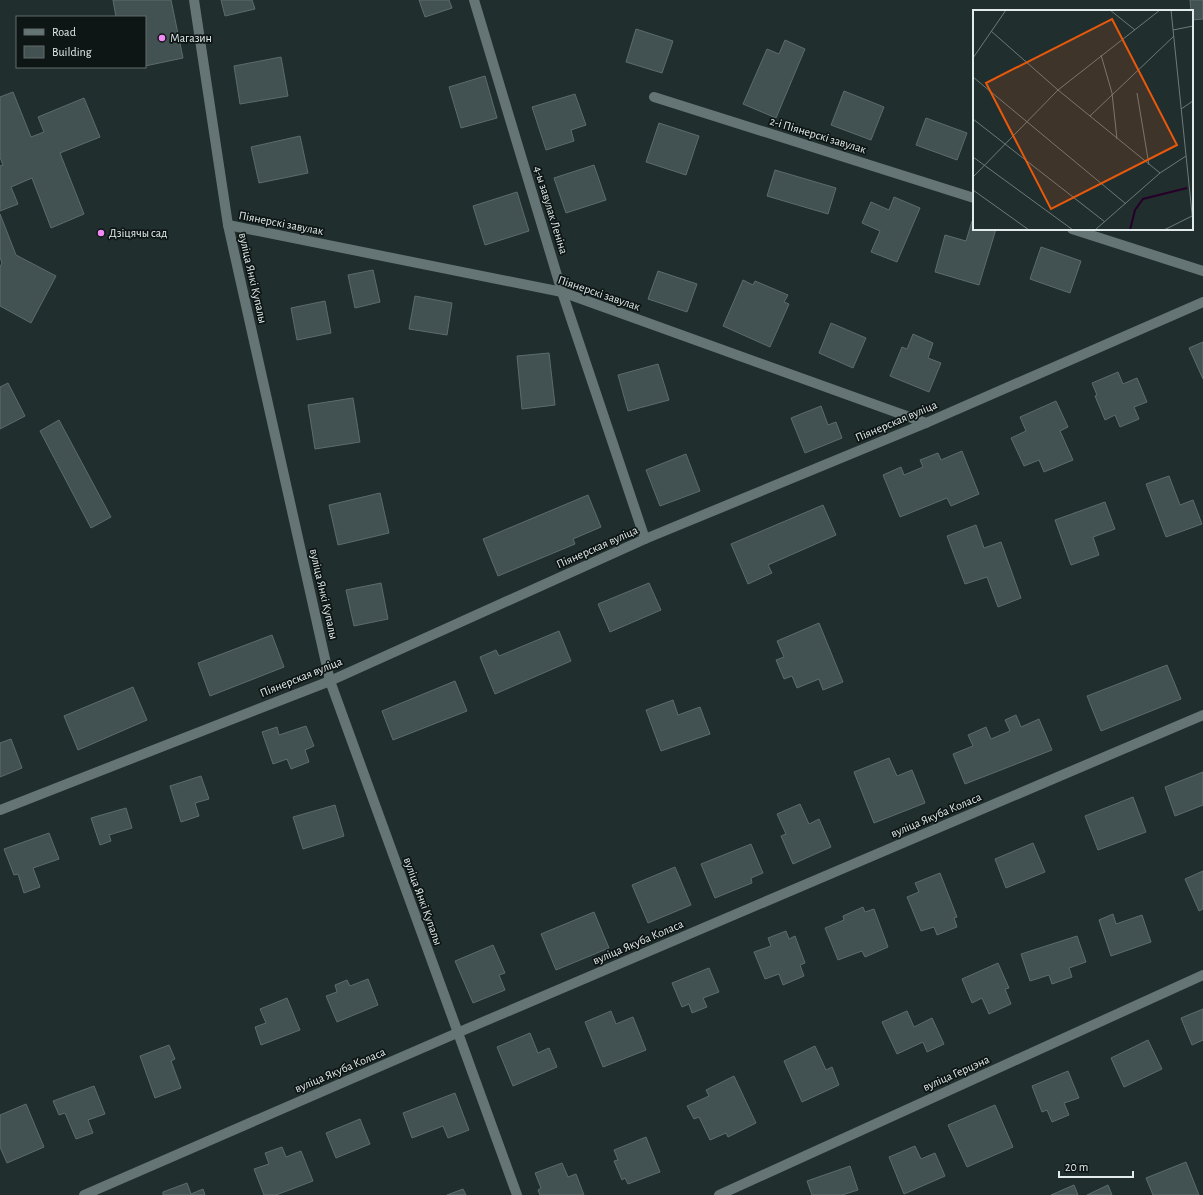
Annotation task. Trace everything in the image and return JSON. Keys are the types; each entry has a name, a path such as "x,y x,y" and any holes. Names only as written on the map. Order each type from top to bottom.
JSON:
{"street":[{"name":"вуліца Янкі Купалы","path":"194,0 228,225 330,681 517,1195"},
{"name":"4-ы завулак Леніна","path":"474,0 562,292 646,539"},
{"name":"2-і Піянерскі завулак","path":"654,97 973,198"},
{"name":"Піянерскі завулак","path":"228,225 562,292 926,423"},
{"path":"1075,230 1203,271"},
{"name":"Піянерская вуліца","path":"0,810 330,681 646,539 926,423 1203,302"},
{"name":"вуліца Якуба Коласа","path":"84,1195 457,1033 1203,715"},
{"name":"вуліца Герцэна","path":"719,1195 1203,975"}],"building":[{"name":"Магазин","path":"113,0 171,0 183,58 146,66 146,16 116,16"},
{"path":"221,0 252,0 255,9 225,16"},
{"path":"419,0 449,0 452,8 425,17"},
{"path":"1190,0 1203,0 1203,19 1193,20 1193,10 1191,10"},
{"path":"636,29 673,41 662,73 626,62"},
{"path":"785,40 805,49 776,118 743,104 767,49 779,54"},
{"path":"281,57 288,96 240,104 234,66"},
{"path":"485,76 497,118 461,128 449,87"},
{"path":"844,91 884,107 871,140 831,125"},
{"path":"13,92 31,137 44,132 38,117 84,98 100,137 60,153 84,214 51,228 32,178 11,187 18,204 0,211 0,166 3,165 0,157 0,97"},
{"path":"575,94 586,125 571,130 574,141 546,150 532,107"},
{"path":"926,118 967,133 957,160 916,145"},
{"path":"659,123 699,136 686,175 646,162"},
{"path":"300,136 308,173 259,183 251,147"},
{"path":"594,165 606,200 566,213 554,178"},
{"path":"775,170 836,188 828,214 767,196"},
{"path":"517,192 529,231 485,245 473,206"},
{"path":"894,197 920,208 897,262 871,252 880,231 862,223 871,202 889,210"},
{"path":"0,214 16,255 56,276 31,323 0,306 0,267 2,263 0,257"},
{"path":"972,221 973,230 996,230 979,285 935,272 945,235 966,241"},
{"path":"1041,247 1081,261 1070,293 1030,279"},
{"path":"373,270 380,302 355,308 348,275"},
{"path":"658,271 697,284 687,312 648,299"},
{"path":"743,280 753,285 755,281 788,295 784,302 789,304 770,347 723,326"},
{"path":"415,296 452,303 447,335 409,329"},
{"path":"325,301 331,333 297,340 291,308"},
{"path":"831,323 866,338 853,368 819,353"},
{"path":"913,334 933,343 928,358 941,363 929,392 890,376 902,347 907,349"},
{"path":"1203,342 1203,379 1189,348"},
{"path":"549,353 555,405 522,409 517,356"},
{"path":"658,364 669,400 628,411 618,375"},
{"path":"1118,372 1123,384 1137,378 1147,402 1134,407 1139,419 1120,427 1115,415 1105,420 1095,396 1097,395 1092,383"},
{"path":"8,383 25,416 0,429 0,387"},
{"path":"353,398 360,442 315,449 308,405"},
{"path":"1056,401 1068,427 1060,431 1073,460 1044,472 1039,460 1024,466 1011,438 1026,431 1020,417"},
{"path":"821,406 828,425 836,422 842,438 805,453 791,418"},
{"path":"59,420 111,517 91,528 40,431"},
{"path":"962,451 979,494 951,506 947,498 900,517 883,475 901,467 904,475 923,467 920,460 938,453 941,460"},
{"path":"686,454 700,491 660,506 646,470"},
{"path":"1169,476 1180,505 1193,500 1202,524 1166,537 1146,484"},
{"path":"380,493 389,533 338,545 329,505"},
{"path":"588,495 601,527 573,539 575,544 498,576 483,539"},
{"path":"1105,502 1115,529 1093,537 1099,555 1071,565 1055,520"},
{"path":"823,505 836,535 768,565 772,573 748,584 731,544"},
{"path":"976,525 984,548 1001,542 1021,598 998,607 987,577 965,584 947,536"},
{"path":"381,583 388,619 354,626 346,590"},
{"path":"649,583 661,610 610,632 598,604"},
{"path":"819,623 843,682 823,690 819,679 797,688 792,676 784,679 776,660 784,657 777,641"},
{"path":"559,631 571,661 495,694 480,657 496,650 499,656"},
{"path":"272,635 284,667 210,696 198,663"},
{"path":"1167,665 1181,699 1101,731 1087,696"},
{"path":"455,681 467,711 393,740 382,711"},
{"path":"133,687 147,720 78,750 64,716"},
{"path":"673,700 678,715 700,707 710,734 661,751 646,710"},
{"path":"1016,715 1021,727 1039,719 1052,750 965,784 953,754 973,746 968,735 986,727 991,739 1010,731 1005,720"},
{"path":"306,726 314,746 305,750 309,762 291,769 287,759 273,764 262,732 277,727 279,735"},
{"path":"11,739 22,768 0,777 0,743"},
{"path":"889,758 897,776 912,770 925,803 874,823 854,772"},
{"path":"1203,772 1203,805 1175,816 1165,787"},
{"path":"201,776 209,799 195,803 199,816 181,822 170,786"},
{"path":"1133,797 1146,832 1098,850 1085,816"},
{"path":"800,804 809,824 819,819 831,847 793,864 781,836 786,834 777,814"},
{"path":"335,805 344,836 303,849 293,817"},
{"path":"126,808 132,828 109,835 111,841 100,845 91,818"},
{"path":"49,833 59,859 33,868 40,887 24,893 18,874 14,875 4,849"},
{"path":"1033,843 1045,872 1006,888 995,859"},
{"path":"751,844 763,873 751,878 752,883 715,898 701,864"},
{"path":"675,867 691,905 648,923 632,885"},
{"path":"1203,871 1203,909 1199,911 1185,879"},
{"path":"940,873 957,917 954,918 957,927 937,935 934,927 921,931 907,897 919,892 915,883"},
{"path":"863,907 865,912 874,909 888,947 865,957 862,951 838,960 825,928 844,920 843,916"},
{"path":"594,912 609,948 556,970 541,934"},
{"path":"1113,914 1116,924 1142,915 1151,942 1111,956 1099,920"},
{"path":"786,931 789,939 795,936 805,963 800,965 804,976 783,985 779,974 765,979 754,952 771,946 768,938"},
{"path":"1077,936 1086,962 1069,968 1072,977 1052,984 1049,975 1030,981 1021,954"},
{"path":"493,945 505,973 499,975 505,990 473,1003 455,961"},
{"path":"998,963 1009,988 1005,989 1011,1004 989,1014 982,998 972,1003 962,979"},
{"path":"709,968 719,992 703,998 707,1007 692,1013 689,1004 682,1007 672,983"},
{"path":"368,979 378,1005 337,1022 326,996 337,992 335,985 347,980 350,986"},
{"path":"287,998 300,1030 261,1045 255,1027 266,1023 260,1009"},
{"path":"1203,1009 1203,1040 1192,1045 1181,1018"},
{"path":"611,1011 616,1024 633,1017 646,1050 603,1067 585,1022"},
{"path":"907,1011 914,1027 932,1018 944,1044 927,1052 923,1042 897,1054 882,1022"},
{"path":"530,1033 538,1053 549,1048 557,1067 513,1086 497,1047"},
{"path":"1148,1040 1162,1069 1124,1087 1111,1058"},
{"path":"169,1045 175,1059 171,1061 181,1088 155,1098 140,1056"},
{"path":"815,1046 826,1070 832,1067 839,1085 802,1102 784,1061"},
{"path":"1068,1071 1079,1098 1064,1103 1069,1115 1052,1122 1047,1110 1042,1112 1032,1086"},
{"path":"734,1076 756,1123 728,1137 726,1133 710,1140 699,1117 694,1119 687,1106 709,1096 706,1090"},
{"path":"94,1086 105,1114 88,1120 93,1133 76,1139 65,1113 59,1115 53,1101"},
{"path":"455,1093 469,1130 448,1138 443,1126 412,1138 403,1113"},
{"path":"26,1104 44,1147 7,1163 0,1147 0,1115"},
{"path":"995,1105 1013,1147 967,1167 948,1125"},
{"path":"360,1119 370,1144 336,1158 326,1133"},
{"path":"646,1137 660,1172 628,1184 625,1178 622,1180 614,1161 618,1160 614,1150"},
{"path":"915,1146 921,1159 935,1153 945,1176 904,1194 889,1157"},
{"path":"282,1147 286,1157 301,1151 313,1181 276,1195 264,1195 254,1169 269,1164 265,1153"},
{"path":"1186,1162 1199,1195 1153,1195 1146,1178"},
{"path":"562,1163 568,1177 576,1174 584,1195 540,1195 538,1190 541,1188 535,1173"},
{"path":"850,1166 858,1190 842,1195 812,1195 807,1181"},
{"path":"187,1183 191,1194 203,1189 205,1195 163,1195 163,1192"},
{"path":"1074,1185 1078,1195 1051,1195"},
{"path":"1108,1185 1112,1195 1087,1195"},
{"path":"463,1189 466,1195 447,1195"}],"place":[{"name":"Магазин","path":"162,38"},
{"name":"Дзіцячы сад","path":"101,233"}]}
